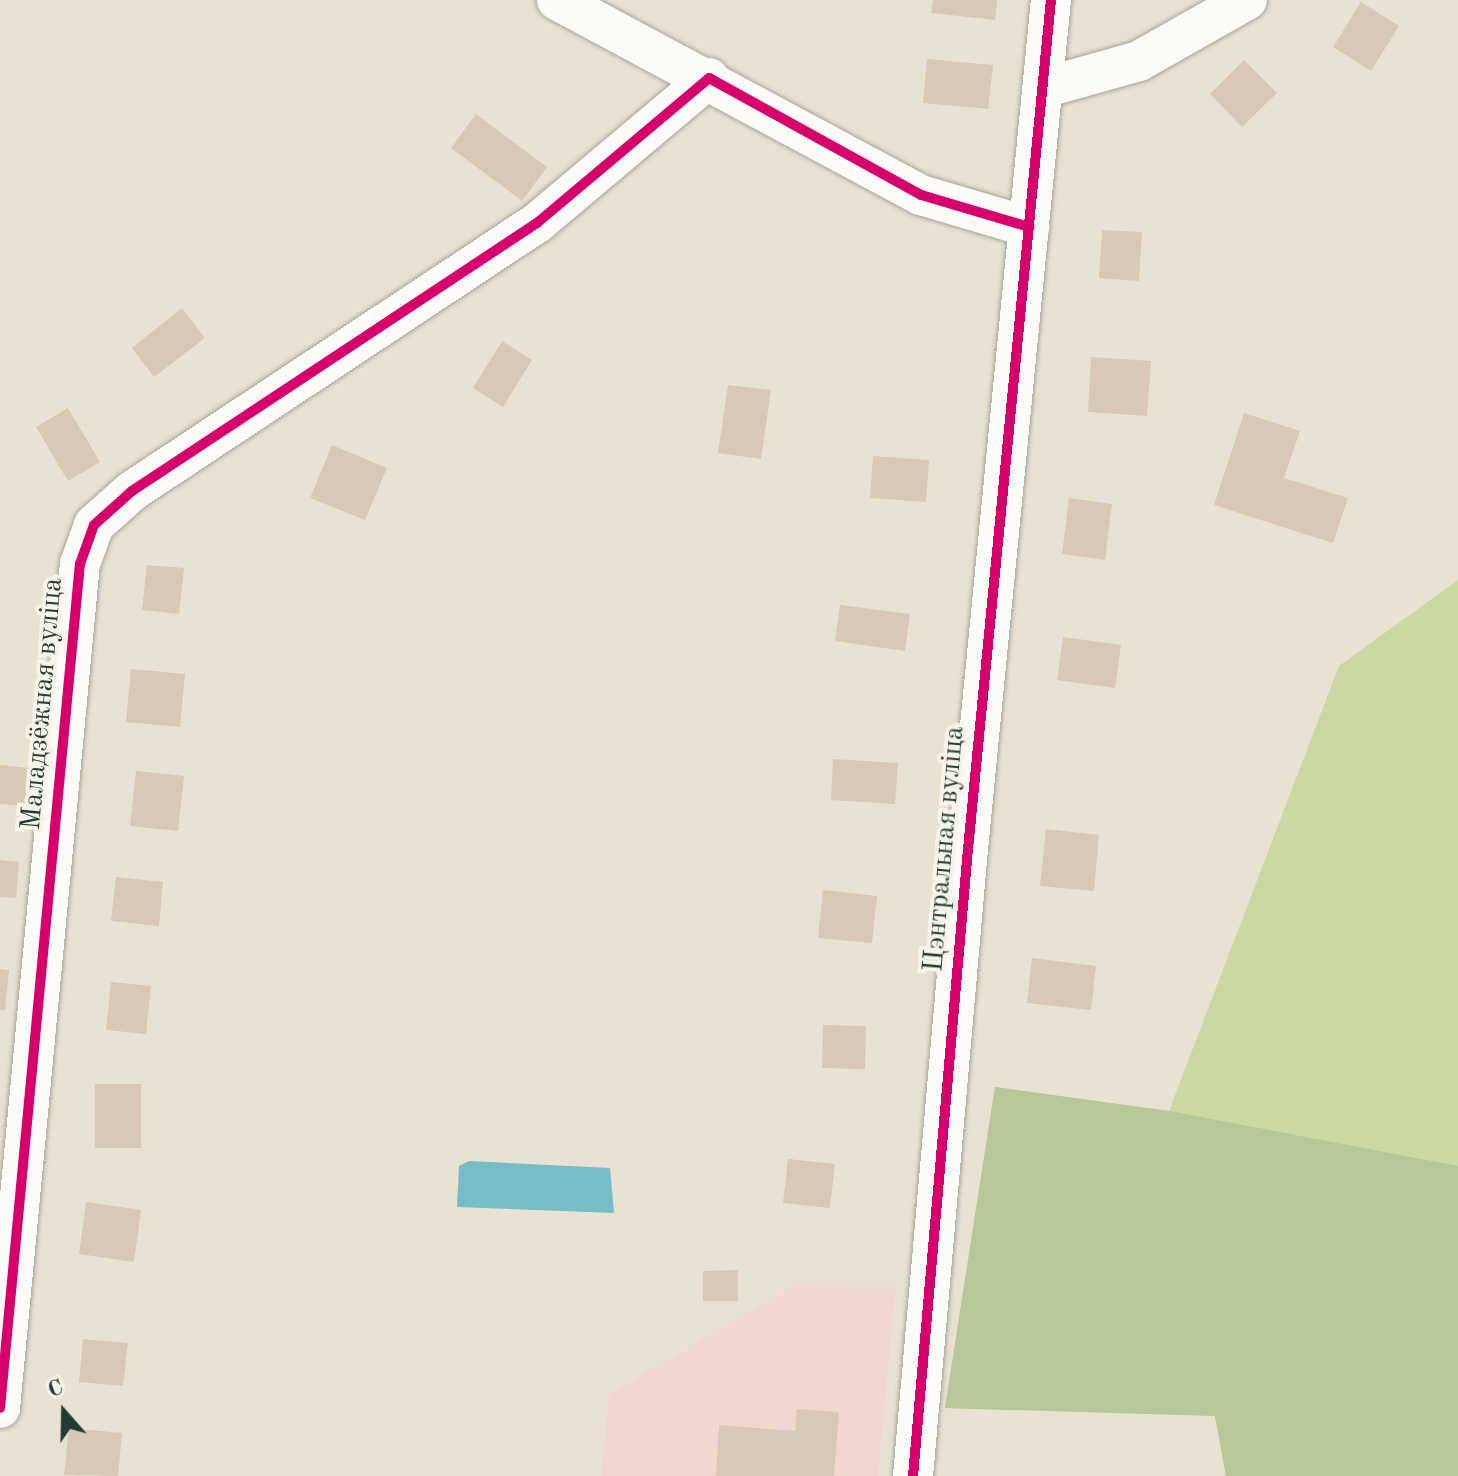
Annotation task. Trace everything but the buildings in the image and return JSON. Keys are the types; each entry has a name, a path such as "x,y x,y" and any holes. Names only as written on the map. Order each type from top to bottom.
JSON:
{"street":[{"path":"557,0 709,78 921,195 1029,227"},
{"name":"Цэнтральная вуліца","path":"913,1476 1051,0"},
{"path":"1043,88 1139,61 1247,0"},
{"name":"Маладзёжная вуліца","path":"0,1408 80,564 94,525 132,491 537,223 709,78"}],"shaded area":[{"path":"799,1283 896,1284 878,1476 601,1476 609,1394"}],"green space":[{"path":"1458,580 1458,1476 1226,1476 1215,1416 945,1408 995,1087 1169,1111 1339,666"},
{"path":"995,1087 1169,1111 1458,1166 1458,1476 1226,1476 1215,1416 945,1408"}],"water":[{"path":"469,1161 610,1168 614,1213 457,1207 459,1166"}],"cycle path":[{"path":"913,1476 968,849 1051,0"},
{"path":"0,1408 80,564 94,525 132,491 537,223 709,78 921,195 1029,227"}]}
